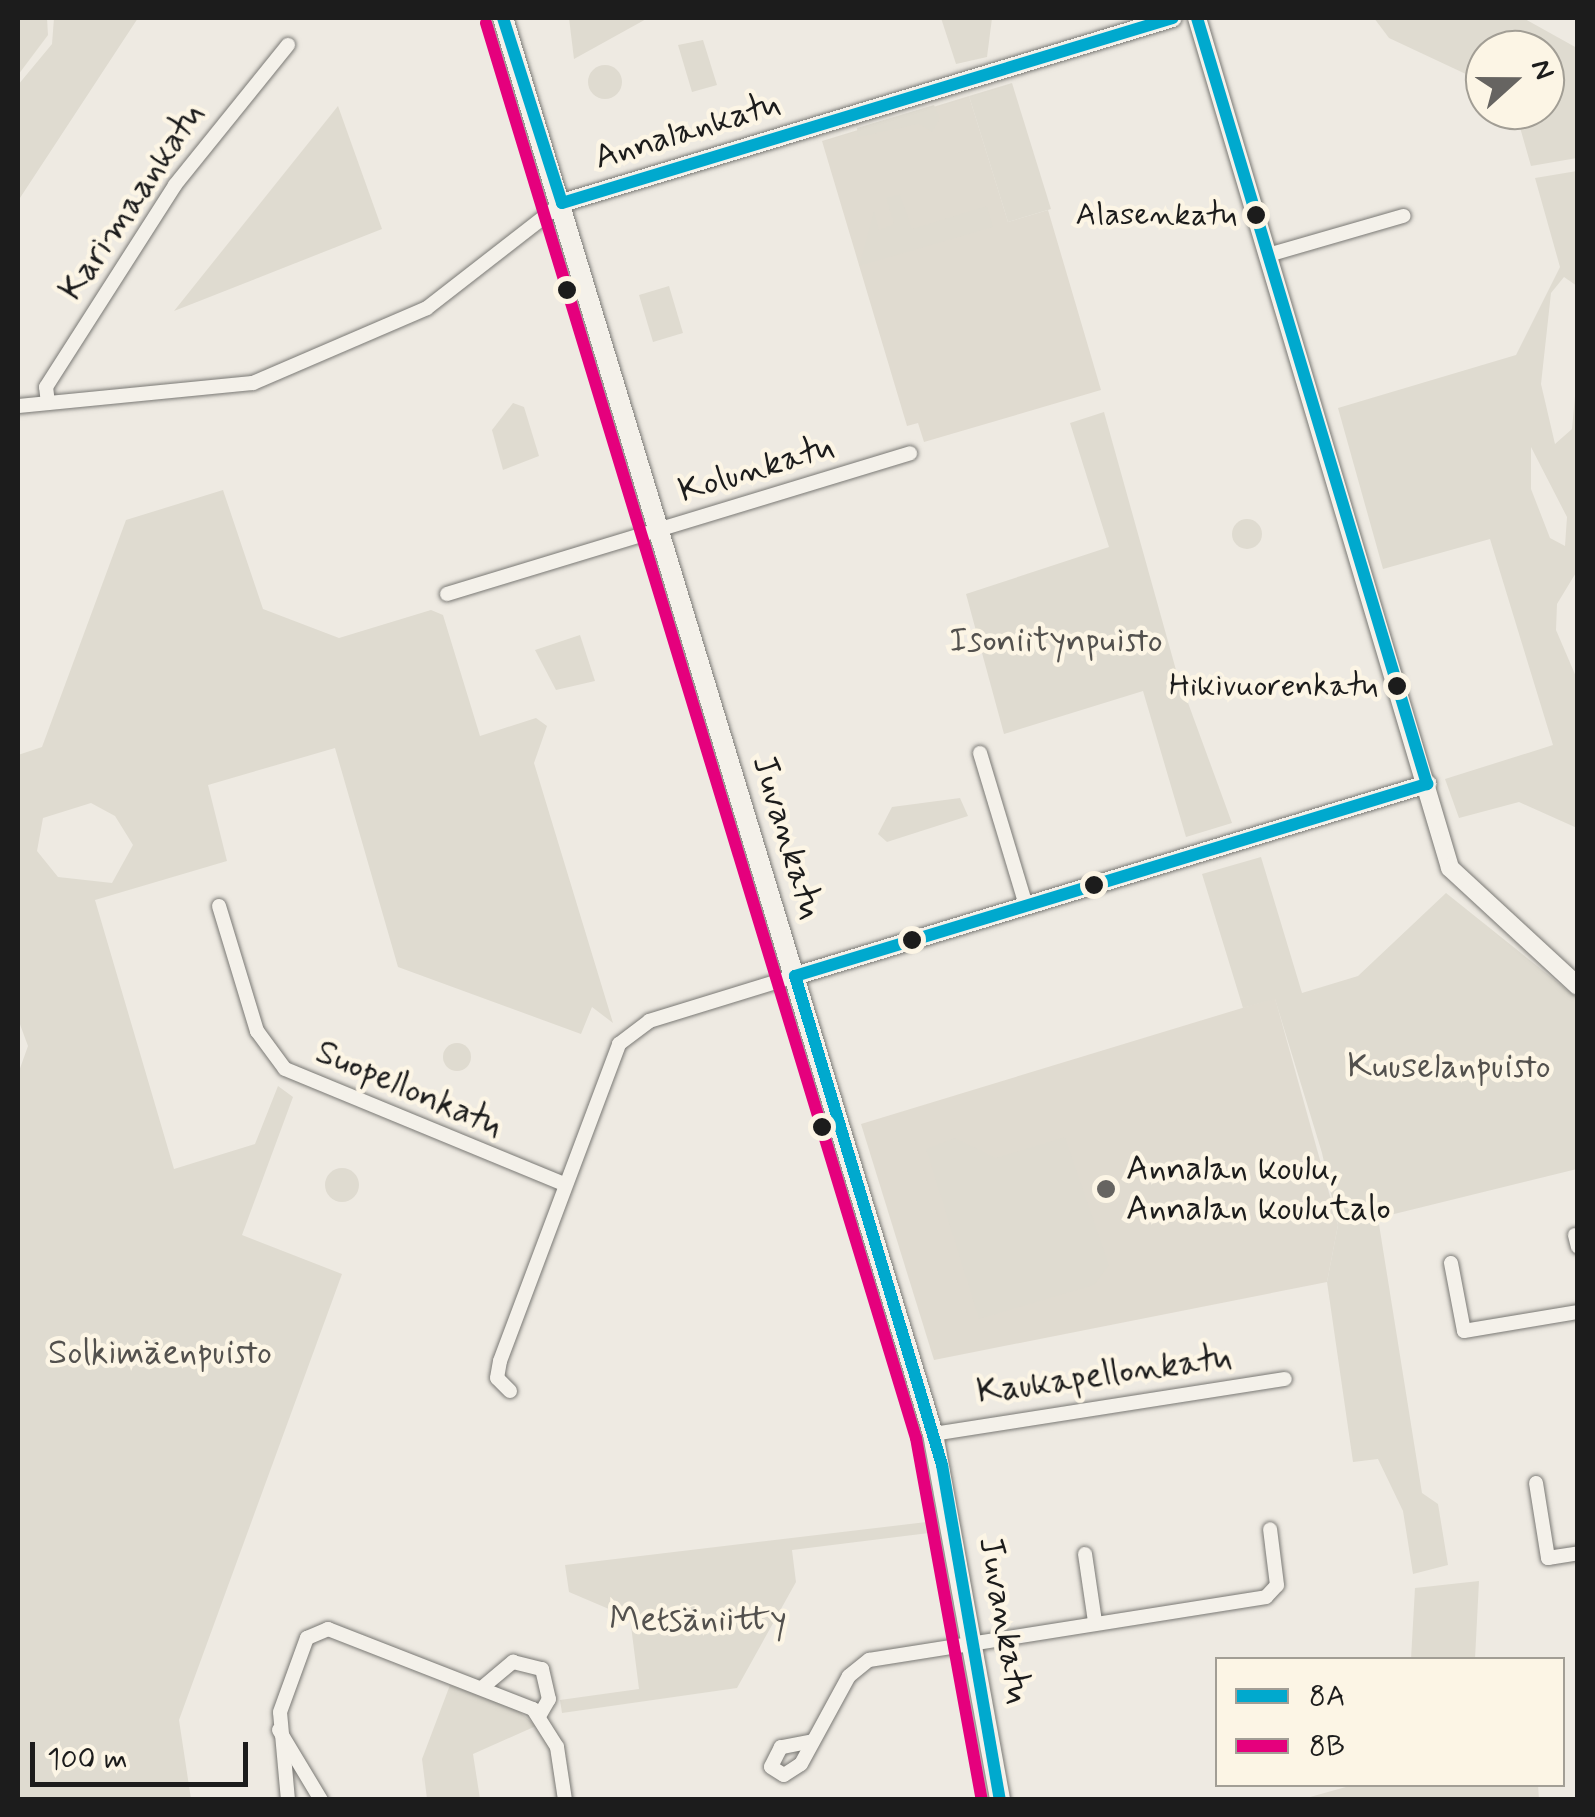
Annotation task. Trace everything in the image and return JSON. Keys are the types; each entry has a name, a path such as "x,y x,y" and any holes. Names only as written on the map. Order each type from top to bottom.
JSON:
{"main road":[{"name":"Juvankatu","path":"503,18 933,1434 976,1640 1000,1800"}],"street":[{"name":"Annalankatu","path":"18,406 253,382 426,308 562,203 1173,18"},
{"path":"1198,18 1458,882 1578,986"},
{"name":"Karimaankatu","path":"48,403 46,387 175,185 288,44"},
{"path":"1268,255 1403,216"},
{"name":"Kolunkatu","path":"447,594 910,453"},
{"path":"980,753 1026,905"},
{"path":"510,1391 497,1378 500,1361 564,1184 629,1032 795,976 1427,784"},
{"name":"Suopellonkatu","path":"219,906 258,1032 286,1068 564,1184"},
{"path":"1451,1263 1464,1330 1578,1312"},
{"name":"Kaukapellonkatu","path":"933,1434 1285,1379"},
{"path":"1536,1483 1548,1558 1578,1554"},
{"path":"813,1741 860,1665 976,1640 1266,1597 1277,1586 1270,1529"},
{"path":"1085,1554 1095,1622"},
{"path":"288,1800 279,1730 306,1638 320,1630 484,1686 539,1716 556,1747 565,1800"},
{"path":"484,1686 513,1662 542,1670 548,1699 539,1716"},
{"path":"279,1730 321,1800"}],"shaded area":[{"path":"969,96 1008,222 1048,210 1101,390 924,442 918,423 907,426 822,141"},
{"name":"Annalan koulu, Annalan koulutalo","path":"1275,998 1338,1225 1327,1282 934,1360 861,1124"}],"green space":[{"path":"18,18 47,18 48,35 18,75"},
{"path":"54,18 138,18 18,201 18,85 52,44"},
{"path":"569,18 648,18 574,59"},
{"path":"941,18 992,18 987,57 956,64"},
{"path":"1374,18 1523,18 1545,30 1465,30 1465,74 1389,38"},
{"path":"703,40 717,85 692,92 678,45"},
{"path":"1565,41 1577,48 1577,158 1531,166 1521,130 1565,130"},
{"path":"605,65 617,70 622,82 617,94 605,99 593,94 588,82 593,70"},
{"path":"1012,83 1051,209 1008,222 969,96"},
{"path":"934,105 940,119 932,132 919,124 858,137 857,128"},
{"path":"338,106 382,229 174,311"},
{"path":"1577,171 1577,286 1564,277 1551,293 1541,384 1555,444 1572,429 1577,374 1577,571 1557,604 1556,630 1577,679 1577,828 1519,802 1459,818 1445,779 1553,745 1490,539 1383,569 1338,408 1516,355 1560,267 1535,178","holes":["1531,447 1567,517 1565,546 1550,538 1531,489"]},
{"path":"900,194 912,229 987,206 993,227 859,266 874,211 879,230 894,224 886,198"},
{"path":"669,286 683,333 653,342 639,295"},
{"path":"513,403 524,407 539,456 503,470 492,430"},
{"name":"Isoniitynpuisto","path":"1104,412 1176,670 1232,823 1186,837 1143,691 1004,734 966,594 1109,547 1070,423"},
{"name":"Solkimäenpuisto","path":"223,490 263,609 339,638 431,610 443,615 480,736 536,718 547,726 534,763 613,1023 592,1007 581,1034 398,967 335,748 208,785 227,861 95,900 174,1169 255,1144 278,1086 293,1097 242,1235 342,1274 179,1720 191,1799 18,1799 18,1074 28,1046 18,1019 18,755 42,747 126,520","holes":["91,803 115,816 133,845 112,883 58,877 37,851 43,818"]},
{"path":"1247,519 1258,523 1262,534 1258,545 1247,549 1236,545 1232,534 1236,523"},
{"path":"580,635 595,681 556,690 535,650"},
{"path":"960,798 968,816 887,842 878,834 892,807"},
{"name":"Kuuselanpuisto","path":"1261,857 1302,993 1358,976 1446,893 1577,998 1577,1169 1378,1218 1422,1493 1438,1504 1448,1565 1413,1574 1403,1511 1378,1459 1353,1462 1327,1282 1338,1225 1322,1153 1275,999 1243,1008 1202,874"},
{"path":"457,1043 467,1047 471,1057 467,1067 457,1071 447,1067 443,1057 447,1047"},
{"path":"1065,1137 1109,1265 1094,1285 979,1319 926,1149 955,1138 996,1158"},
{"path":"342,1168 354,1173 359,1185 354,1197 342,1202 330,1197 325,1185 330,1173"},
{"name":"Metsäniitty","path":"935,1521 937,1532 792,1550 796,1582 737,1688 562,1713 560,1700 639,1689 630,1618 569,1592 565,1565"},
{"path":"1479,1581 1475,1657 1411,1657 1415,1588"},
{"path":"450,1685 516,1709 536,1726 473,1754 480,1799 427,1799 422,1759"},
{"path":"1346,1787 1538,1787 1539,1799 1303,1799"}],"transit line":[{"name":"8A","path":"503,18 562,203"},
{"name":"8A","path":"562,203 1173,18"},
{"name":"8A","path":"1197,18 1427,784"},
{"name":"8B","path":"486,23 916,1438 982,1800"},
{"name":"8A","path":"795,976 1427,784"},
{"name":"8A","path":"795,976 942,1465 1000,1800"}],"place":[{"name":"Alasenkatu","path":"1256,215"},
{"name":"Hikivuorenkatu","path":"1397,686"},
{"name":"Annalan koulu, Annalan koulutalo","path":"1106,1189"}]}
